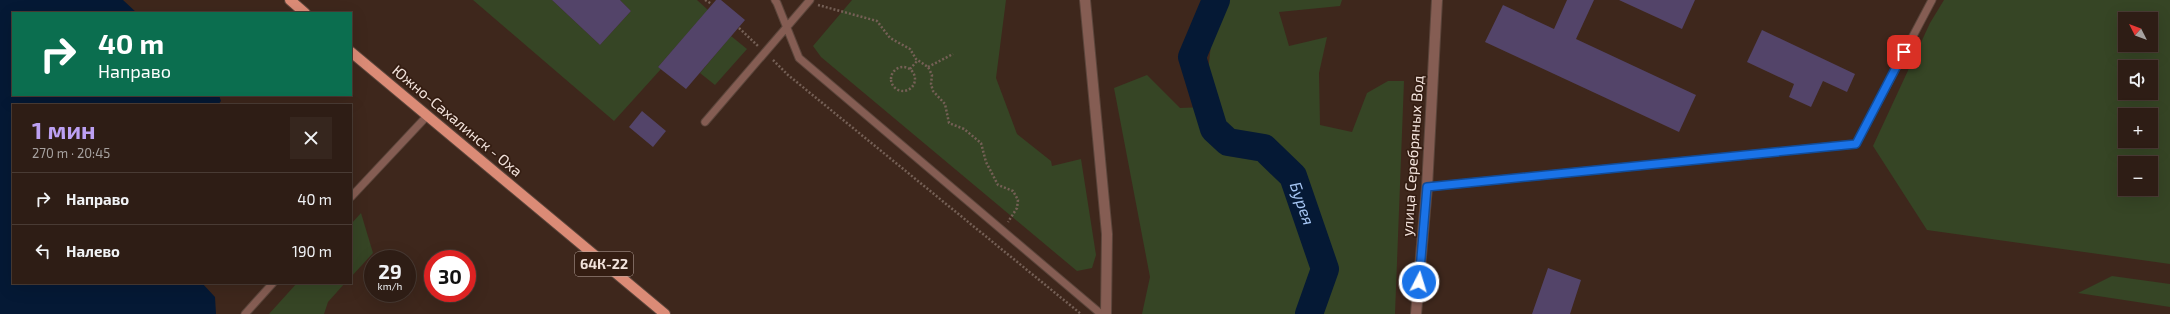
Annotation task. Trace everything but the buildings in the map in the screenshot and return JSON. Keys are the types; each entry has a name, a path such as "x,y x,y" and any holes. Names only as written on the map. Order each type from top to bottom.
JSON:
{"main road":[{"path":"290,0 304,12"},
{"name":"Южно-Сахалинск - Оха","path":"352,53 665,314"}],"street":[{"path":"1085,0 1106,234 1106,314"},
{"name":"улица Серебряных Вод","path":"1416,314 1427,187 1437,0"}],"lane":[{"path":"775,0 799,58 1101,314"},
{"path":"1427,187 1856,144 1932,0"},
{"path":"705,122 809,1"},
{"path":"352,196 427,116"},
{"path":"245,314 272,284"}],"path":[{"path":"705,0 712,4"},
{"path":"809,1 877,21 890,38 910,49 918,60 928,67 932,75 931,84 933,91 945,104 949,123 964,129 981,143 986,162 998,185 1013,191 1018,200 1017,208 1002,230"},
{"path":"739,28 788,75 1081,314"},
{"path":"928,67 953,54"},
{"path":"910,69 918,60"},
{"path":"902,67 910,69 915,76 914,84 907,90 896,89 892,83 893,72 902,67"}],"green space":[{"path":"473,0 552,0 600,45 631,11 620,0 697,0 708,10 658,67 661,69 614,121"},
{"path":"852,0 1006,0 996,78 1017,134 1051,161 1052,166 1081,159 1096,255 1092,268 1077,271 821,57 813,46"},
{"path":"1216,0 1342,0 1340,6 1279,12 1289,46 1327,37 1319,73 1320,125 1352,132 1367,93 1388,81 1404,81 1395,314 1142,314 1150,277 1114,88 1147,75 1180,108 1204,107"},
{"path":"1944,0 2170,0 2170,264 1927,230 1873,146 1930,23"},
{"path":"731,36 747,49 715,85 700,73"},
{"path":"361,213 372,250 364,250 364,263 352,276 352,223"},
{"path":"2112,276 2170,284 2170,307 2078,293"},
{"path":"296,284 344,284 328,302 324,314 269,314"}],"water":[{"path":"0,0 123,0 136,12 12,12 12,96 219,96 221,101 219,104 12,104 12,284 203,284 215,297 216,314 0,314"}],"waterway":[{"name":"Бурея","path":"1216,0 1192,57 1214,129 1228,142 1264,148 1293,176 1325,269 1309,314"}],"route":[{"path":"1419,282 1427,187 1856,144 1904,52"}]}
